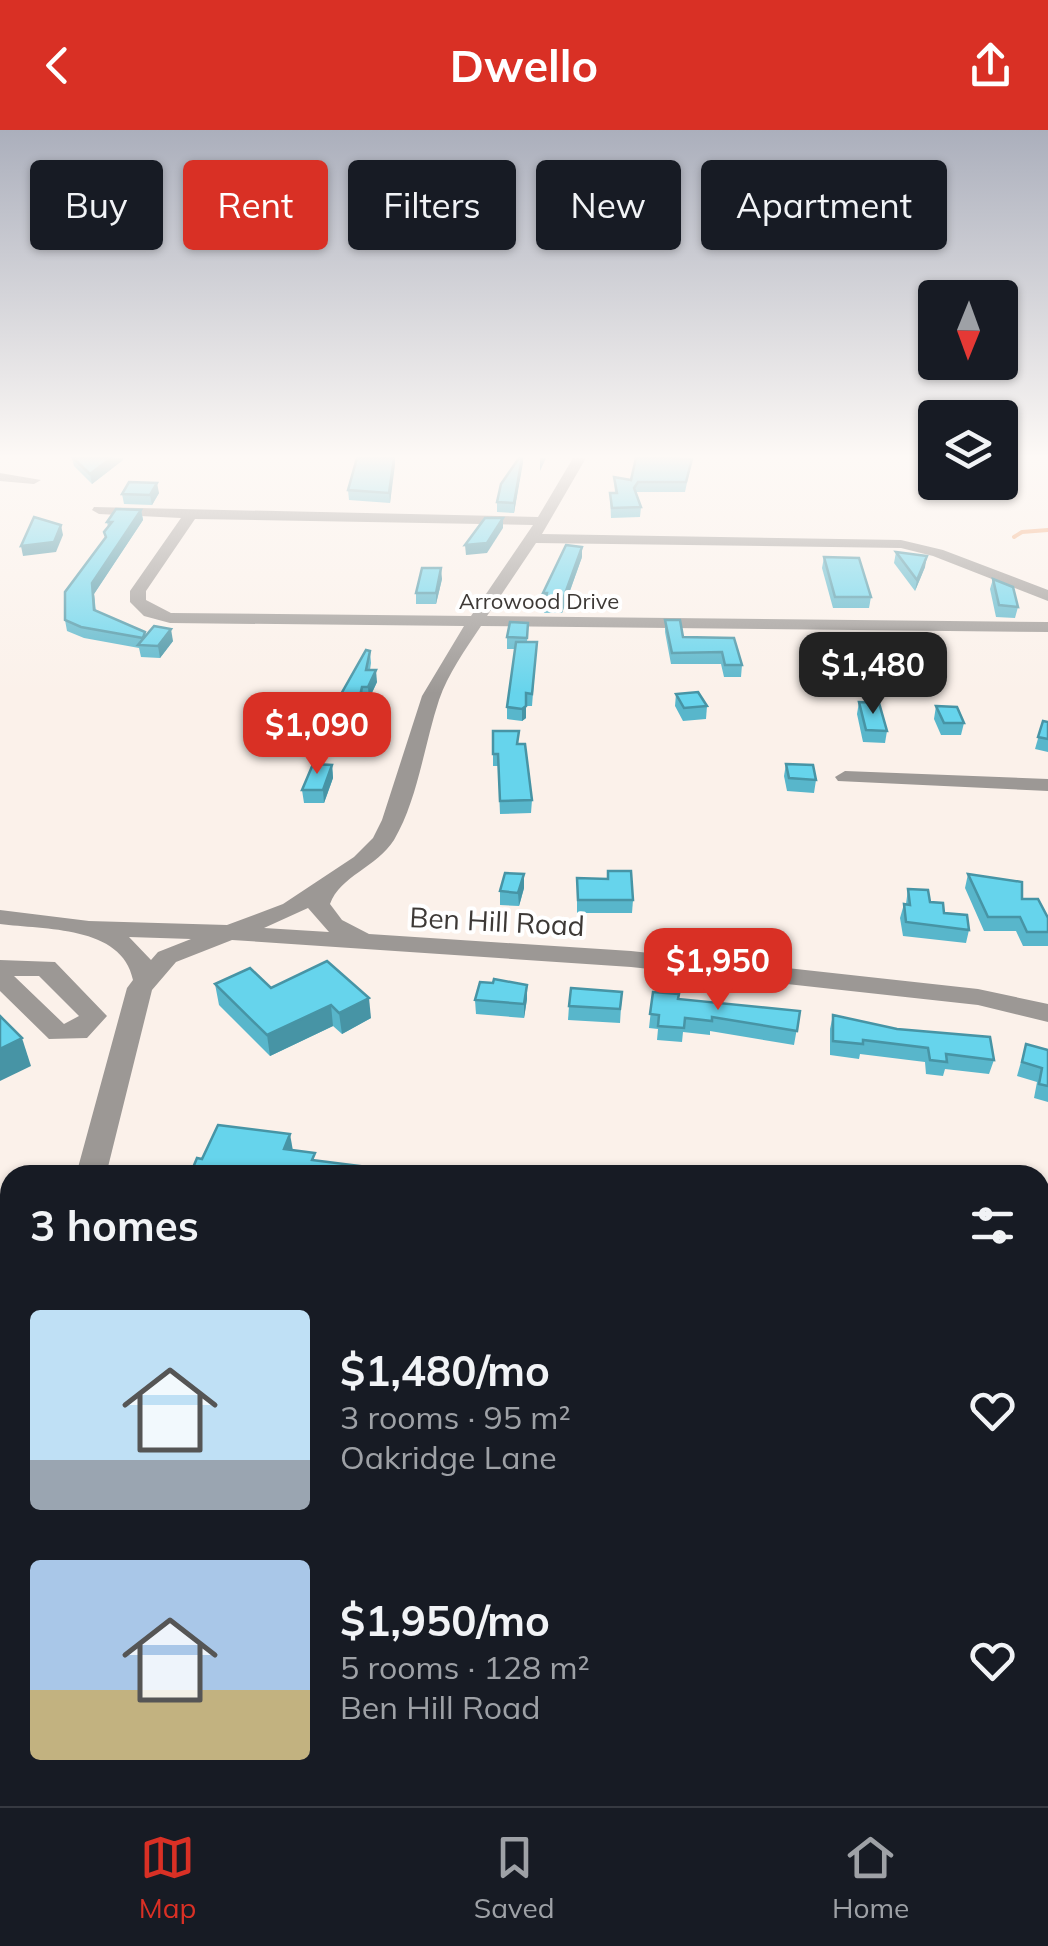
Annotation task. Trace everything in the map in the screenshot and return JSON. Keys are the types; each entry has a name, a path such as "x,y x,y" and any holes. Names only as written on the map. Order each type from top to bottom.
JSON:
{"street":[{"name":"Arrowood Drive","path":"175,536 138,591 138,602 150,612 192,620 1048,627"},
{"path":"95,1165 140,988 167,957 291,909 362,862 382,841 393,820 431,696 474,623 534,536"},
{"path":"699,536 901,544 938,553 1048,596"},
{"path":"846,778 1048,785"},
{"path":"324,888 318,905 334,924 367,943"},
{"name":"Ben Hill Road","path":"0,917 89,928 233,933 770,972 978,997 1048,1012"},
{"path":"89,928 123,941 143,964 146,982"},
{"path":"0,968 46,968 94,1016 78,1032 58,1033 0,977"}],"building":[{"path":"25,536 56,536 54,542 21,546"},
{"path":"123,536 92,583 94,610 145,632 143,638 81,627 65,620 65,592 106,537"},
{"path":"472,536 491,536 487,543 465,545"},
{"path":"566,545 582,547 562,602 545,602 547,593 543,593"},
{"path":"896,552 927,556 917,580"},
{"path":"824,557 859,558 871,597 835,597"},
{"path":"422,568 441,568 436,593 416,593"},
{"path":"993,579 1013,587 1018,607 999,605"},
{"path":"665,620 680,620 683,637 734,638 742,665 725,665 722,652 672,653"},
{"path":"510,622 528,623 527,638 507,637"},
{"path":"154,626 171,629 158,646 138,645"},
{"path":"910,638 932,639 945,666 921,665"},
{"path":"516,642 537,642 532,694 526,693 526,706 522,709 507,707"},
{"path":"366,650 370,651 366,670 376,670 368,687 362,687 355,717 335,717 340,696"},
{"path":"698,692 707,706 684,708 676,694"},
{"path":"859,702 879,703 887,731 866,730"},
{"path":"936,706 957,707 964,723 944,723"},
{"path":"1043,721 1048,722 1048,739 1038,737"},
{"path":"493,731 519,731 517,744 525,744 532,800 500,801"},
{"path":"313,764 332,765 323,790 302,790"},
{"path":"786,764 813,765 816,780 789,778"},
{"path":"608,871 631,871 633,900 578,900 577,878 608,879"},
{"path":"505,873 524,874 518,893 500,891"},
{"path":"968,874 1022,882 1022,899 1038,899 1048,918 1048,932 1027,932 1020,917 988,917"},
{"path":"908,889 928,890 930,902 943,903 944,913 967,915 969,930 906,922 904,904 910,905"},
{"path":"327,961 369,998 339,1013 331,1005 267,1035 215,984 250,968 271,988"},
{"path":"494,979 527,985 524,1004 475,1000 480,982 493,983"},
{"path":"571,988 622,992 620,1009 569,1006"},
{"path":"653,992 679,994 678,999 800,1011 797,1031 712,1017 712,1021 685,1018 684,1028 658,1026 659,1015 650,1014"},
{"path":"833,1015 897,1029 990,1037 994,1060 946,1054 947,1062 930,1060 928,1048 863,1040 863,1044 833,1041"},
{"path":"0,1016 22,1038 0,1049"},
{"path":"1026,1044 1048,1050 1048,1086 1039,1084 1042,1068 1022,1062"},
{"path":"218,1125 290,1134 284,1149 315,1153 312,1160 352,1165 194,1165 197,1158 202,1159"}]}
